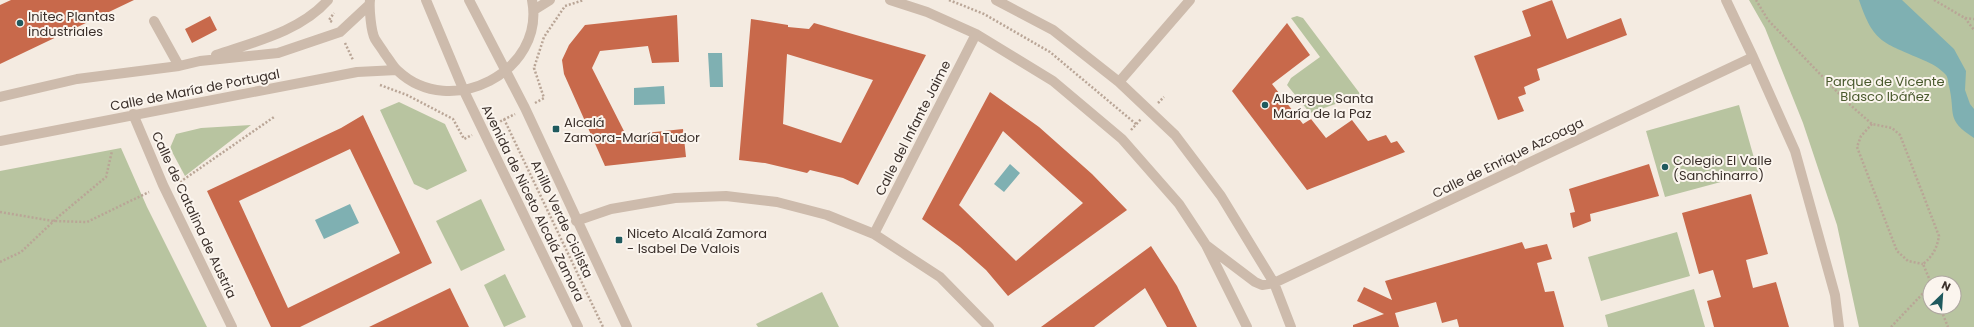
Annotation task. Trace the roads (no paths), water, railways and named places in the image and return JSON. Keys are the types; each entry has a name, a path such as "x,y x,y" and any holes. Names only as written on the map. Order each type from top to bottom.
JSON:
{"street":[{"path":"200,61 293,26 321,9 328,0"},
{"name":"Avenida de Niceto Alcalá Zamora","path":"426,0 464,91 578,327"},
{"path":"468,0 506,71 627,327"},
{"path":"533,5 550,0"},
{"path":"890,0 927,12 976,34 1053,81 1122,139 1179,204 1206,245 1247,327"},
{"path":"996,0 1053,30 1119,82 1175,135 1221,196 1274,283 1291,327"},
{"path":"1119,82 1190,0"},
{"path":"1726,0 1754,57 1794,151 1835,295 1839,327"},
{"name":"Calle de María de Portugal","path":"0,97 77,79 179,66 200,61 278,53 340,32 369,2"},
{"name":"Avenida de Niceto Alcalá Zamora","path":"369,2 374,38 396,70 421,86 443,91 464,91 487,84 506,71 518,58 528,42 533,23 533,5"},
{"path":"154,21 179,66"},
{"name":"Calle del Infante Jaime","path":"874,234 976,34"},
{"name":"Calle de Enrique Azcoaga","path":"1274,283 1754,57"},
{"name":"Calle de María de Portugal","path":"0,141 133,114 357,72 396,70"},
{"name":"Calle de Catalina de Austria","path":"133,114 163,185 232,327"},
{"path":"576,221 611,209 639,203 676,198 726,196 784,204 827,215 874,234 940,277 989,327"},
{"path":"1206,245 1256,282 1262,285 1274,283"}],"water":[{"path":"1859,0 1902,0 1954,49 1966,71 1965,90 1970,104 1974,109 1974,138 1965,132 1955,121 1946,75 1932,64 1889,45 1875,34 1864,14"},
{"path":"708,53 722,53 723,87 710,87"},
{"path":"664,86 665,104 634,105 634,88"},
{"path":"1010,164 1020,173 1004,192 994,184"},
{"path":"350,204 359,223 324,239 315,220"}],"place":[{"name":"Initec Plantas industriales","path":"20,23"},
{"name":"Albergue Santa María de la Paz","path":"1265,105"},
{"name":"Alcalá Zamora-María Tudor","path":"556,129"},
{"name":"Colegio El Valle (Sanchinarro)","path":"1665,167"},
{"name":"Niceto Alcalá Zamora - Isabel De Valois","path":"619,240"}],"park label":[{"name":"Parque de Vicente Blasco Ibáñez","path":"1885,88"}]}
